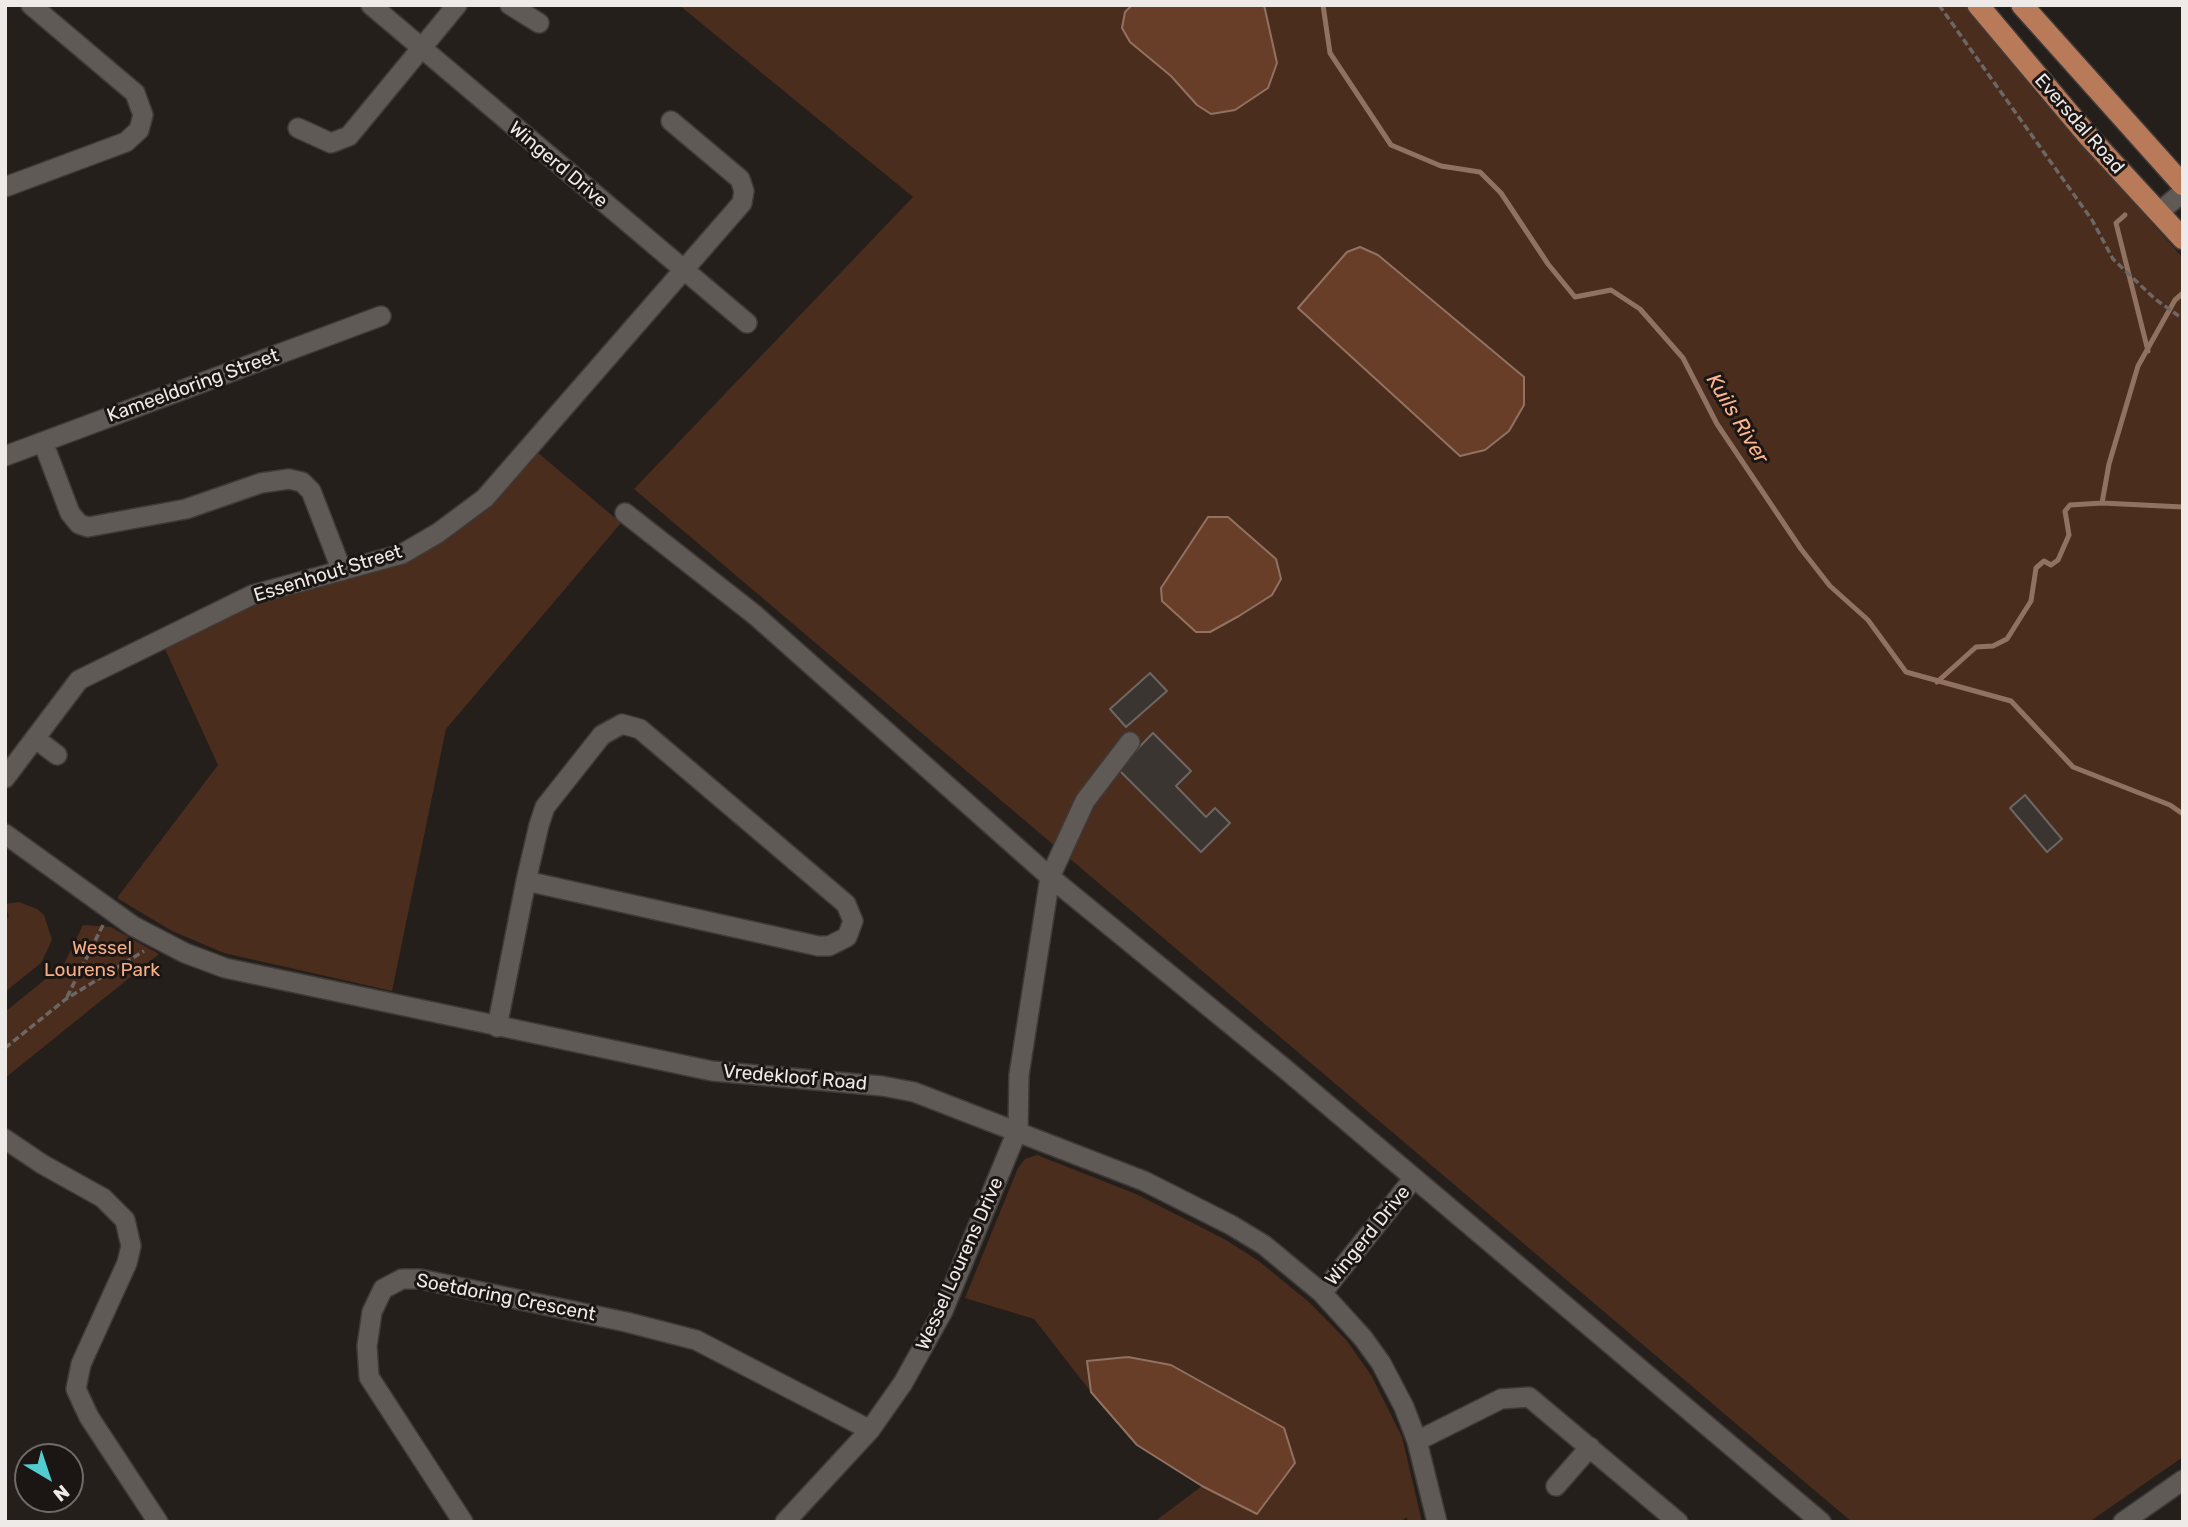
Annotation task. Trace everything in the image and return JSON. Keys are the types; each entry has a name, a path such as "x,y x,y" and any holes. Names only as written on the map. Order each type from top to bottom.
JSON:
{"main road":[{"name":"Eversdal Road","path":"1978,5 2183,239"},
{"name":"Eversdal Road","path":"2022,5 2183,185"}],"street":[{"path":"5,187 126,142 133,137 142,122 142,107 135,93 31,5"},
{"name":"Wingerd Drive","path":"371,5 747,323"},
{"path":"298,128 331,143 349,135 457,5"},
{"path":"510,5 539,23"},
{"name":"Essenhout Street","path":"5,778 79,680 252,595 402,554 438,533 477,505 499,483 682,269 739,208 744,191 736,174 671,121"},
{"path":"2158,213 2183,192"},
{"name":"Kameeldoring Street","path":"5,456 381,316"},
{"path":"43,442 74,519 88,527 186,509 261,483 289,479 302,482 311,491 342,571"},
{"path":"625,513 755,615 1050,877 1414,1178 1821,1522"},
{"path":"497,1027 526,881 545,807 602,735 622,724 640,729 846,904 853,920 847,937 829,946 818,946 526,881"},
{"path":"36,739 57,755"},
{"path":"1018,1129 1019,1075 1050,877 1085,801 1130,742"},
{"name":"Vredekloof Road","path":"5,834 111,910 161,940 201,959 249,975 712,1071 914,1091 1018,1129 1144,1181 1231,1225 1284,1260 1322,1293 1381,1363 1417,1441 1437,1522"},
{"name":"Wessel Lourens Drive","path":"785,1522 828,1479 870,1430 903,1383 943,1311 1018,1129"},
{"path":"5,1139 42,1164 103,1198 125,1220 131,1246 127,1263 80,1364 76,1389 89,1417 158,1522"},
{"name":"Wingerd Drive","path":"1322,1293 1414,1178"},
{"name":"Soetdoring Crescent","path":"463,1522 369,1377 367,1346 372,1312 383,1289 402,1279 420,1279 626,1322 696,1340 870,1430"},
{"path":"1417,1441 1501,1399 1517,1396 1538,1403 1678,1522"},
{"path":"1556,1486 1590,1447"},
{"path":"2123,1522 2183,1480"}],"path":[{"path":"1939,5 2092,220 2113,259 2155,299 2183,319"},
{"path":"66,999 111,910"},
{"path":"5,1048 66,999 161,940"}],"green space":[{"path":"679,5 1973,5 2036,93 2183,258 2183,1457 2089,1522 1852,1522 634,489 913,197"},
{"path":"537,452 621,523 446,729 392,991 224,953 172,931 117,898 218,765 164,647 248,606 390,567 437,544 491,504"},
{"path":"19,902 44,915 52,940 41,963 5,992 5,920 9,917 5,904"},
{"name":"Wessel Lourens Park","path":"83,925 111,927 159,954 5,1078 5,1012 64,964"},
{"path":"1037,1155 1136,1194 1226,1240 1260,1262 1310,1303 1347,1341 1371,1375 1402,1437 1422,1522 1408,1522 1407,1517 1400,1522 1154,1522 1202,1486 1257,1513 1087,1361 1091,1392 1034,1319 965,1298 1018,1168 1025,1159"}],"shaded area":[{"path":"1132,5 1264,5 1277,63 1268,88 1235,110 1211,114 1197,105 1171,76 1130,42 1122,28 1125,12"},
{"path":"1360,247 1378,255 1524,377 1524,405 1509,431 1485,450 1460,456 1298,308 1347,252"},
{"path":"1208,517 1228,517 1276,559 1281,579 1272,595 1239,616 1210,632 1196,632 1162,601 1161,588"},
{"path":"1128,1357 1171,1365 1284,1428 1295,1463 1257,1514 1202,1486 1137,1445 1091,1392 1087,1361"}],"building":[{"path":"1150,673 1167,691 1126,727 1110,709"},
{"path":"1153,733 1191,771 1176,786 1206,817 1215,808 1230,823 1201,852 1118,769"},
{"path":"2025,795 2062,839 2047,852 2010,808"}],"waterway":[{"name":"Kuils River","path":"1323,5 1330,53 1391,145 1441,166 1480,172 1501,193 1548,264 1575,297 1611,290 1640,309 1683,358 1717,424 1801,549 1830,586 1868,620 1906,672 2011,701 2073,767 2170,805 2183,814"},
{"path":"2125,215 2116,223 2148,351"},
{"path":"2102,503 2109,464 2138,366 2175,300 2183,293"},
{"path":"1937,682 1976,647 1993,646 2007,639 2031,601 2036,568 2044,561 2051,565 2058,560 2069,535 2065,511 2070,505 2102,503 2183,507"}]}
